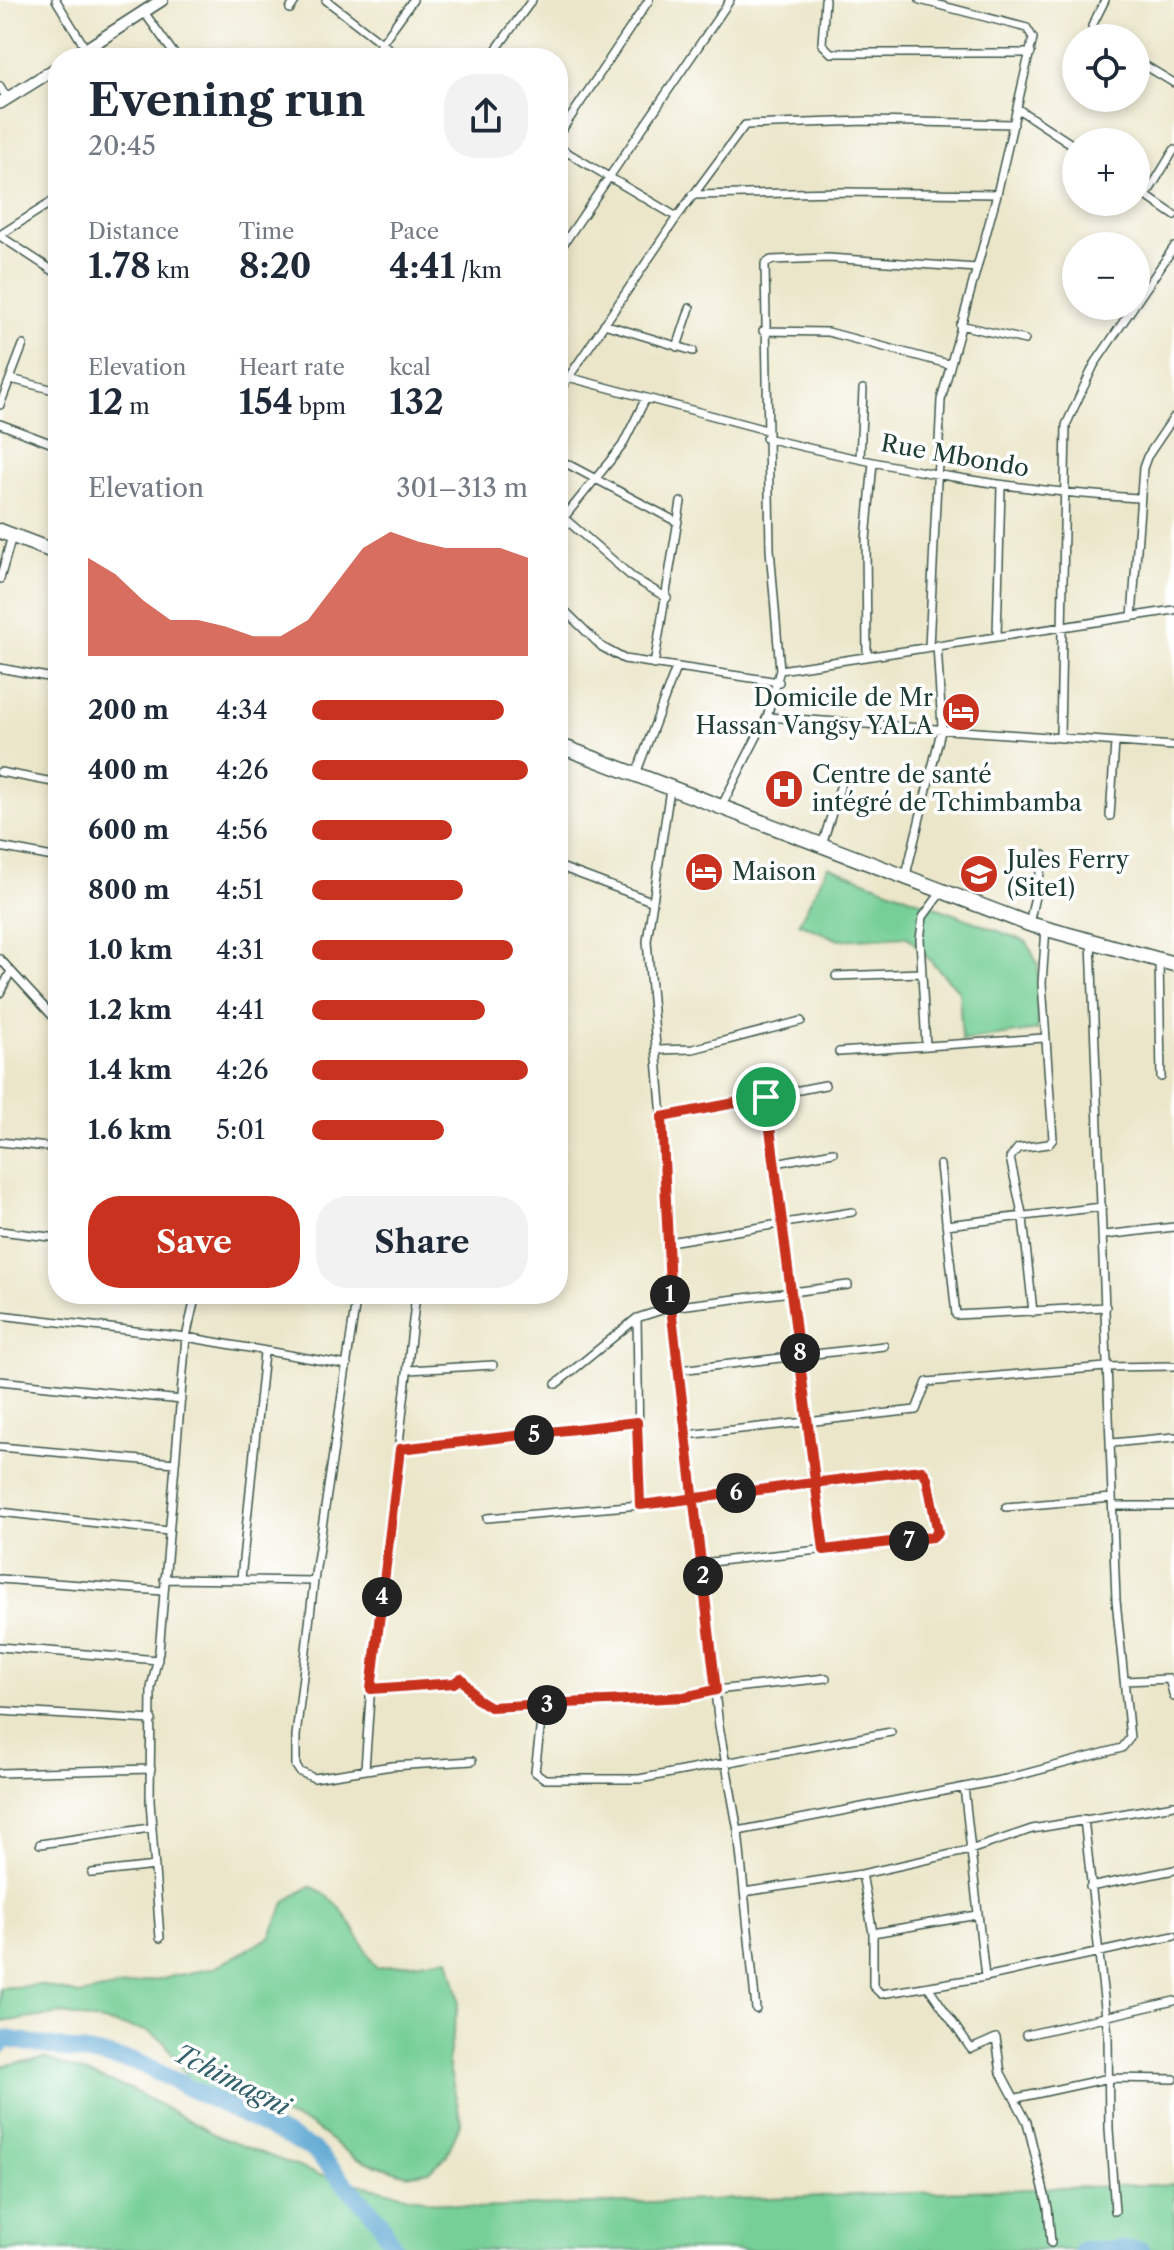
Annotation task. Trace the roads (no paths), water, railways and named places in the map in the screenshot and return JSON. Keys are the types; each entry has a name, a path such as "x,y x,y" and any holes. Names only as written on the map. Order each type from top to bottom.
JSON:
{"highway":[{"path":"6,534 48,549"},
{"path":"568,752 906,875 1029,924 1174,964"}],"street":[{"path":"56,0 85,48"},
{"path":"88,48 162,0"},
{"path":"290,9 296,0"},
{"path":"326,0 388,48"},
{"path":"378,48 413,0"},
{"path":"497,48 532,0"},
{"path":"568,121 649,0"},
{"path":"568,237 730,0"},
{"path":"825,0 822,44 831,53 1031,53"},
{"path":"906,875 942,727 933,646 936,476 941,400 948,364 997,194 1031,53 1032,32 920,0"},
{"path":"1093,24 1105,0"},
{"path":"144,12 170,48"},
{"path":"1150,68 1174,83"},
{"path":"0,86 4,101 48,73"},
{"path":"1018,109 1062,138"},
{"path":"568,377 740,129 751,123 1014,124"},
{"path":"1150,189 1174,150"},
{"path":"568,153 677,217"},
{"path":"692,195 904,191 997,194"},
{"path":"1150,199 1174,215"},
{"path":"48,204 0,235 48,267"},
{"path":"1150,283 1174,247"},
{"path":"721,807 767,717 780,670 770,557 762,272 771,260 828,258 977,268"},
{"path":"677,347 690,308"},
{"path":"1060,737 1061,564 1067,494 1065,433 1068,417 1094,365 1125,320"},
{"path":"604,324 693,351"},
{"path":"960,325 1025,340"},
{"path":"763,331 828,332 948,364"},
{"path":"0,405 23,345"},
{"name":"Rue Mbondo","path":"568,377 766,434 936,476 1001,487 1138,498"},
{"path":"11,379 48,388"},
{"path":"860,459 863,389"},
{"path":"568,513 622,446 645,400"},
{"path":"1132,617 1138,498 1147,457 1174,417"},
{"path":"0,424 48,442"},
{"path":"867,656 866,540 873,462"},
{"path":"568,464 677,522"},
{"path":"997,636 1001,487"},
{"path":"654,665 681,502"},
{"path":"568,521 632,577 667,598"},
{"path":"0,579 6,534"},
{"path":"780,670 1174,610"},
{"path":"568,613 612,653 654,665 779,682"},
{"path":"0,668 48,677"},
{"path":"636,776 676,668"},
{"path":"767,717 942,727 1174,746"},
{"path":"1110,816 1115,743"},
{"path":"0,772 48,781"},
{"path":"822,845 842,781"},
{"path":"670,789 647,941 662,1117 671,1307 716,1690 738,1831 756,2009"},
{"path":"0,847 48,856"},
{"path":"1029,924 1044,855"},
{"path":"568,870 651,901"},
{"path":"926,1046 921,973 923,917 942,891"},
{"path":"1033,1312 1023,1218 1010,1158 1012,1151 1049,1144 1053,1139 1044,1038 1042,972 1046,928"},
{"path":"738,1831 964,1787 1122,1748 1130,1738 1119,1635 1112,1502 1112,1443 1106,1367 1105,1235 1091,942"},
{"path":"0,959 48,1012"},
{"path":"1159,960 1161,1077"},
{"path":"0,993 10,973"},
{"path":"836,976 921,973"},
{"path":"657,1050 693,1049 801,1021"},
{"path":"839,1052 1044,1038"},
{"path":"662,1117 825,1085"},
{"path":"766,1097 824,1550"},
{"path":"0,1142 48,1147"},
{"path":"776,1163 833,1152"},
{"path":"940,1165 956,1315 1106,1307"},
{"path":"946,1225 1102,1207"},
{"path":"669,1242 783,1226 852,1212"},
{"path":"1105,1235 1174,1227"},
{"path":"0,1231 48,1237"},
{"path":"556,1384 637,1318 671,1307 848,1285"},
{"path":"160,1938 150,1828 151,1688 158,1660 186,1337 194,1304"},
{"path":"356,1304 314,1581 296,1736 296,1766 305,1776 314,1778 365,1769 472,1761"},
{"path":"365,1769 371,1689 415,1304"},
{"path":"0,1315 186,1337 347,1365"},
{"path":"637,1318 640,1505"},
{"path":"679,1370 884,1346"},
{"path":"241,1579 264,1353"},
{"path":"409,1370 493,1365"},
{"path":"686,1435 916,1410 927,1382 1106,1367 1174,1366"},
{"path":"0,1381 181,1400"},
{"path":"400,1449 637,1422"},
{"path":"1112,1443 1174,1437"},
{"path":"0,1447 175,1463"},
{"path":"487,1518 640,1505 817,1481 925,1471 938,1533 932,1537 702,1563"},
{"path":"1006,1507 1112,1502 1174,1506"},
{"path":"0,1512 168,1531"},
{"path":"0,1579 163,1591"},
{"path":"164,1579 314,1581"},
{"path":"0,1647 158,1660"},
{"path":"371,1689 454,1683 461,1678 483,1705 543,1705 684,1697 716,1690 826,1678"},
{"path":"1125,1681 1169,1679 1174,1697"},
{"path":"543,1705 535,1772 545,1779 633,1779 891,1732"},
{"path":"0,1711 152,1720"},
{"path":"0,1773 151,1769"},
{"path":"964,1787 985,1977"},
{"path":"744,1892 862,1874 970,1850 1032,1829 1174,1805"},
{"path":"1084,1819 1105,2017 1115,2211"},
{"path":"40,1844 150,1828"},
{"path":"92,1873 155,1866"},
{"path":"1090,1887 1174,1870"},
{"path":"862,1874 873,1933 873,1986 877,1993 929,1988 1174,1936"},
{"path":"873,1933 977,1915"},
{"path":"929,1988 971,2049 996,2038 1001,2073 1017,2098 1027,2122 1048,2208 1051,2243"},
{"path":"1026,2035 1174,2001"},
{"path":"1017,2098 1109,2078 1174,2079"}],"waterway":[{"name":"Tchimagni","path":"0,2045 8,2039 137,2062 314,2150 379,2220 395,2250"},
{"name":"Tchimagni","path":"1083,2250 1141,2250"}],"place":[{"name":"Domicile de Mr Hassan Vangsy YALA","path":"961,712"},
{"name":"Centre de santé intégré de Tchimbamba","path":"784,789"},
{"name":"Maison","path":"704,872"},
{"name":"Jules Ferry (Site1)","path":"979,874"}]}
